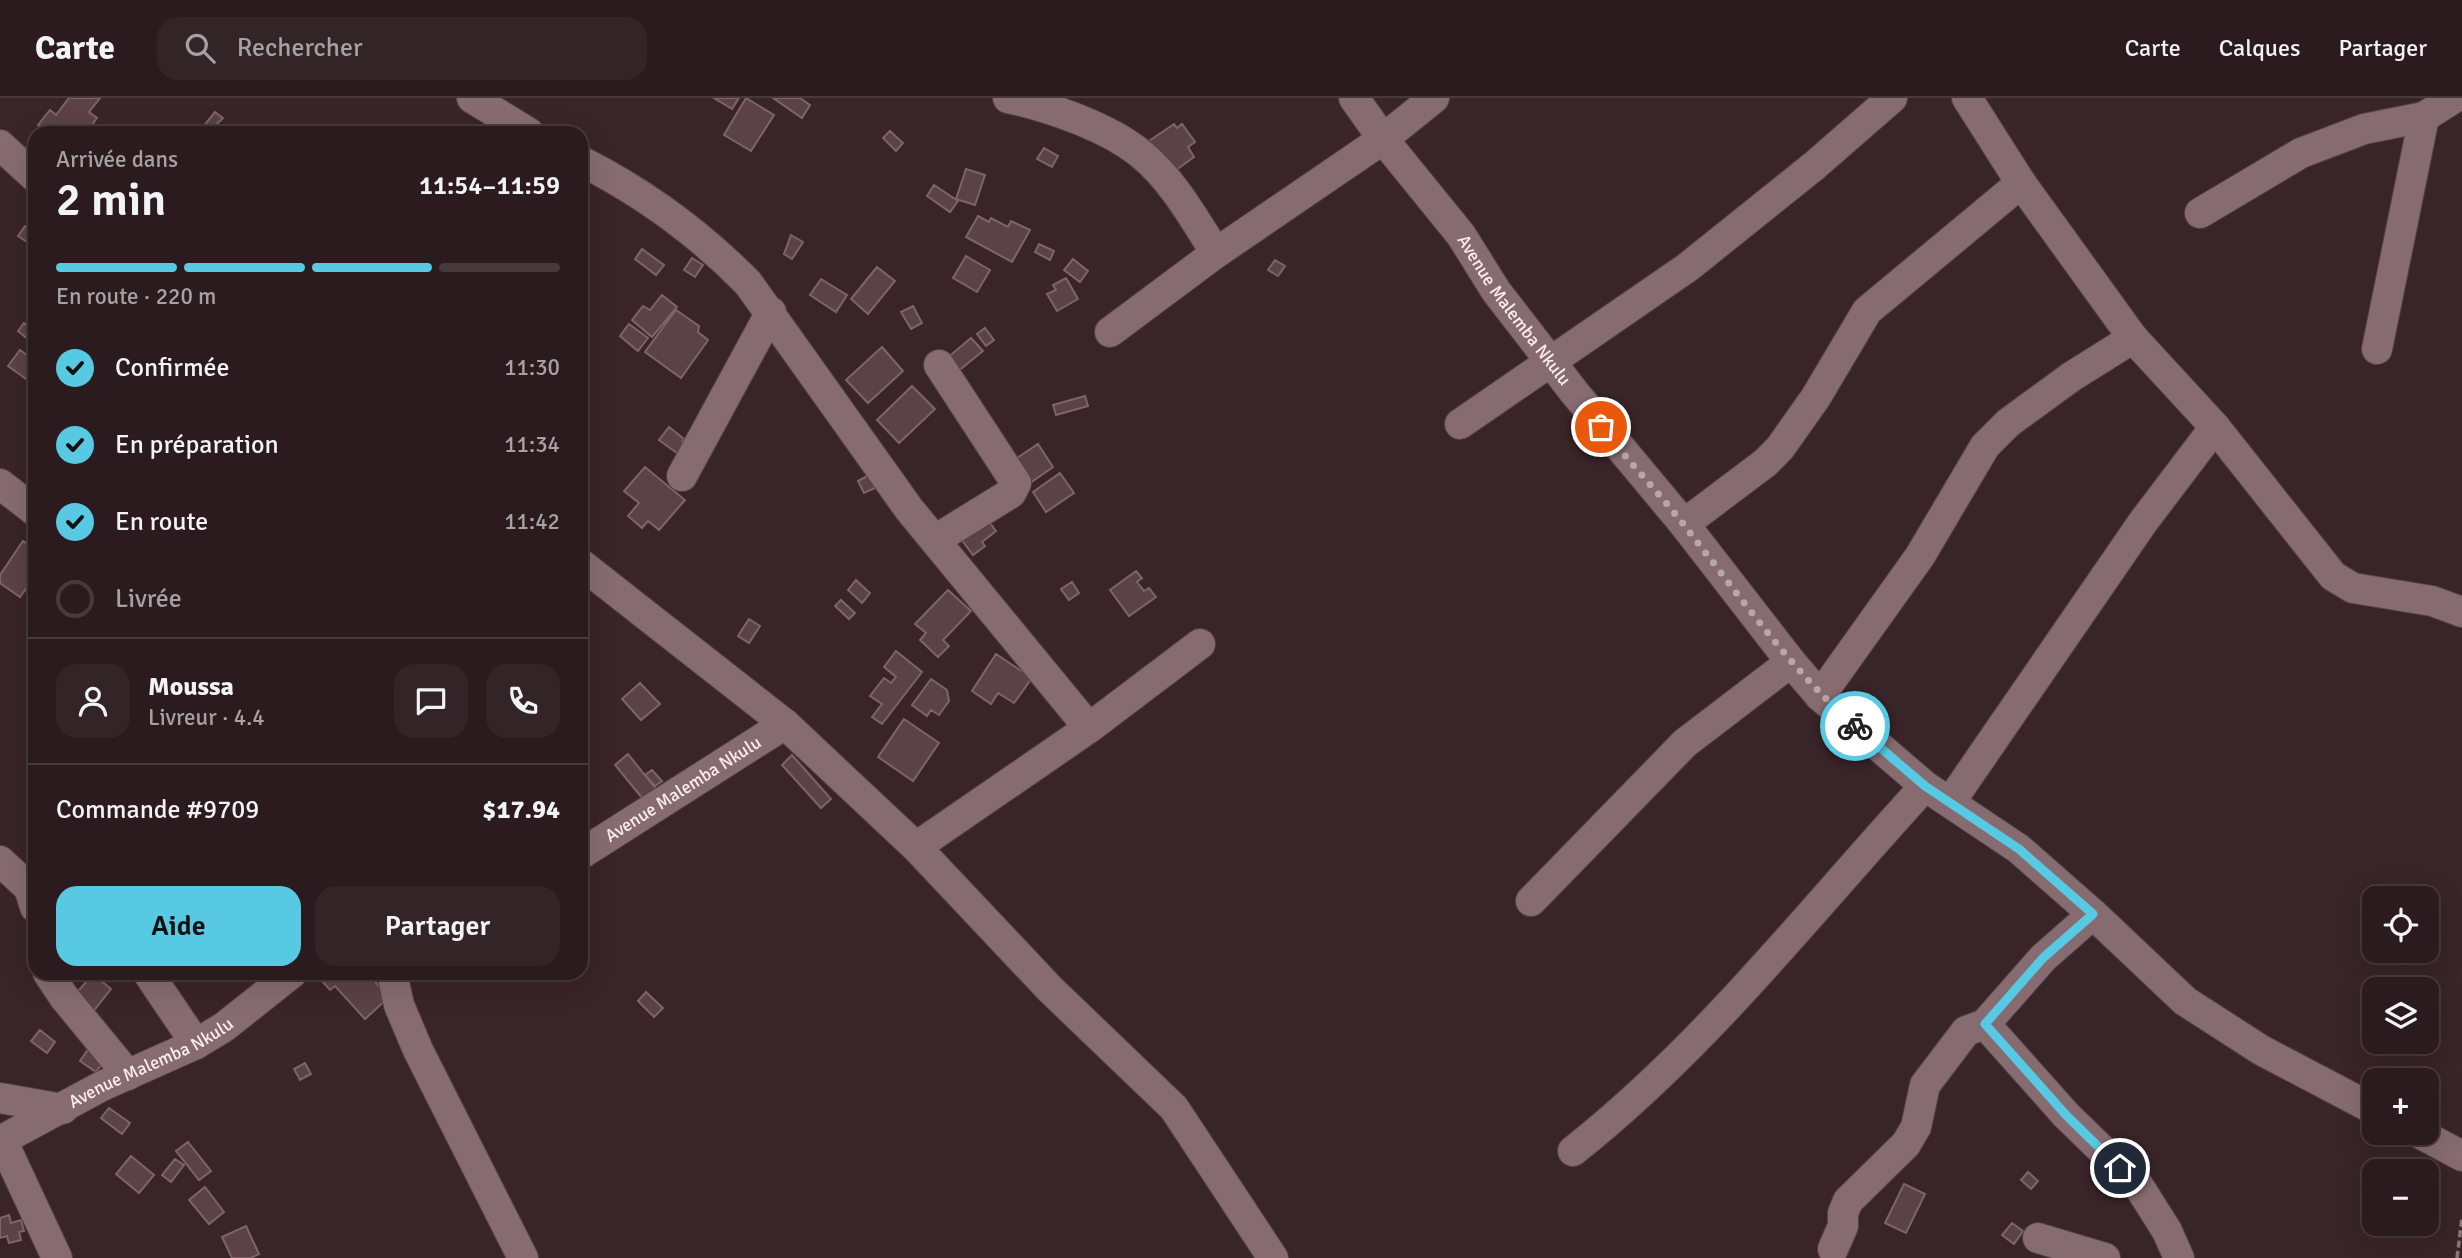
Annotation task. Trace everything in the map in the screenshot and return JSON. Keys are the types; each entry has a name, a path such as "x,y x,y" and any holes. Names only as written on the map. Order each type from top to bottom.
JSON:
{"street":[{"path":"472,98 518,126"},
{"path":"1008,98 1060,111 1141,154 1182,201 1216,253"},
{"name":"Avenue Malemba Nkulu","path":"1354,98 1383,139 1440,208 1496,290 1629,461 1684,524 1820,696 1925,786 2019,849 2185,1001 2261,1050 2362,1103"},
{"path":"1110,332 1216,253 1383,139 1434,98"},
{"path":"1460,424 1688,267 1814,166 1892,98"},
{"path":"1967,98 2021,183 2133,338 2215,427 2339,581 2367,592 2387,592 2432,600 2462,612"},
{"path":"2200,213 2301,153 2364,129 2424,117 2454,98"},
{"path":"2377,349 2424,117"},
{"path":"0,145 28,171"},
{"path":"588,165 648,200 711,248 748,283 771,312 883,475 1089,728"},
{"path":"1684,524 1765,463 1780,448 1816,397 1867,311 2021,183"},
{"path":"682,476 771,312"},
{"path":"1820,696 1920,556 1985,446 2008,423 2061,384 2133,338"},
{"path":"935,540 1011,493 1016,483 939,365"},
{"path":"1951,801 2143,522 2215,427"},
{"path":"0,484 28,506"},
{"path":"588,569 785,724 916,847 1050,989 1174,1108 1273,1258"},
{"path":"916,847 1089,728 1200,644"},
{"path":"1531,901 1685,743 1791,662"},
{"name":"Avenue Malemba Nkulu","path":"588,850 785,724"},
{"path":"1573,1151 1655,1080 1723,1014 1925,786"},
{"path":"0,861 28,889"},
{"path":"1833,1250 1843,1226 1843,1213 1848,1201 1906,1144 1916,1127 1925,1085 1966,1031 1985,1024 2043,958 2093,914"},
{"path":"53,980 128,1076"},
{"path":"153,980 196,1044"},
{"name":"Avenue Malemba Nkulu","path":"1,1140 196,1044 224,1027 283,980"},
{"path":"393,980 398,1005 418,1050 523,1258"},
{"path":"1985,1024 2066,1115 2138,1185 2167,1231 2179,1258"},
{"path":"0,1098 63,1109"},
{"path":"1,1140 57,1258"},
{"path":"2439,1144 2462,1156"},
{"path":"2038,1238 2105,1258"}],"path":[{"path":"2457,1258 2462,1218"}],"building":[{"path":"69,98 100,98 89,112 97,118 91,126 38,125 50,110 56,115"},
{"path":"714,98 739,98 732,109"},
{"path":"746,98 774,115 751,151 724,135"},
{"path":"773,98 800,98 810,105 802,118"},
{"path":"215,112 223,118 215,126 204,126"},
{"path":"1174,124 1177,128 1182,124 1195,142 1188,147 1194,157 1172,173 1149,141"},
{"path":"890,131 903,143 896,151 883,138"},
{"path":"1044,148 1058,156 1052,167 1037,159"},
{"path":"966,169 985,175 975,205 956,199"},
{"path":"934,185 958,201 950,212 927,196"},
{"path":"978,216 989,222 991,218 1008,227 1011,221 1030,230 1012,262 966,237"},
{"path":"25,226 28,228 27,242 18,236"},
{"path":"791,235 803,242 792,259 784,254"},
{"path":"1039,244 1054,251 1050,260 1035,252"},
{"path":"642,249 664,265 656,275 635,259"},
{"path":"966,256 990,270 977,292 953,278"},
{"path":"692,258 703,265 695,277 684,270"},
{"path":"1073,259 1088,271 1080,282 1064,270"},
{"path":"1275,260 1285,266 1278,276 1268,270"},
{"path":"877,267 895,281 868,314 851,299"},
{"path":"1066,278 1078,299 1057,311 1047,294 1056,290 1053,285"},
{"path":"821,279 847,295 836,312 810,295"},
{"path":"662,295 677,307 652,337 632,320 643,306 650,310"},
{"path":"913,306 922,323 911,329 901,312"},
{"path":"676,310 699,326 698,332 708,340 681,378 645,352"},
{"path":"24,323 28,326 28,339 18,331"},
{"path":"629,324 648,338 638,351 620,336"},
{"path":"985,328 994,340 986,346 977,334"},
{"path":"971,338 983,351 957,372 946,359"},
{"path":"882,347 903,371 868,403 846,380"},
{"path":"20,350 28,356 28,380 8,366"},
{"path":"912,386 935,409 899,443 877,420"},
{"path":"1085,396 1088,406 1056,415 1053,405"},
{"path":"669,427 684,439 682,442 688,446 681,456 659,440"},
{"path":"1038,444 1053,467 1030,483 1014,460"},
{"path":"645,467 685,500 659,530 648,521 642,528 628,516 639,503 624,491"},
{"path":"1060,473 1074,493 1046,512 1033,492"},
{"path":"869,475 875,488 864,493 858,481"},
{"path":"987,519 996,531 982,542 985,546 973,555 961,539"},
{"path":"23,541 28,544 28,586 20,597 0,583 0,575"},
{"path":"1136,571 1142,578 1137,582 1144,591 1149,588 1156,597 1129,616 1110,590"},
{"path":"856,580 870,593 862,603 848,590"},
{"path":"1072,582 1079,593 1069,600 1061,589"},
{"path":"948,590 971,611 943,640 949,646 938,657 920,640 926,633 915,624"},
{"path":"841,600 855,613 849,619 835,606"},
{"path":"749,619 760,626 749,643 738,636"},
{"path":"896,651 922,672 882,724 872,717 882,704 870,696 884,678 891,683 896,677 884,667"},
{"path":"996,654 1032,678 1014,703 998,693 991,704 972,691"},
{"path":"931,679 947,690 949,701 939,715 931,710 927,716 912,705"},
{"path":"640,683 660,704 641,720 622,699"},
{"path":"904,719 939,743 913,781 878,757"},
{"path":"628,754 656,789 643,799 615,765"},
{"path":"792,755 831,799 821,808 782,765"},
{"path":"652,770 662,781 655,786 645,775"},
{"path":"88,980 100,980 111,989 92,1013 73,997"},
{"path":"373,980 389,997 365,1019 335,986 330,990 322,981"},
{"path":"646,992 663,1008 654,1017 638,1001"},
{"path":"40,1030 55,1042 47,1053 31,1041"},
{"path":"89,1048 105,1059 96,1072 80,1061"},
{"path":"305,1063 311,1074 300,1080 294,1069"},
{"path":"109,1108 130,1123 122,1134 101,1118"},
{"path":"188,1142 211,1171 199,1180 176,1151"},
{"path":"131,1156 154,1175 139,1193 116,1174"},
{"path":"175,1159 184,1165 171,1182 162,1175"},
{"path":"2028,1172 2038,1181 2031,1189 2021,1180"},
{"path":"1904,1184 1925,1194 1906,1233 1885,1223"},
{"path":"205,1187 224,1212 209,1224 189,1200"},
{"path":"9,1215 11,1223 21,1220 24,1231 19,1232 21,1240 9,1243 7,1236 0,1238 0,1218"},
{"path":"2012,1223 2023,1231 2014,1244 2002,1235"},
{"path":"246,1226 259,1254 251,1258 232,1258 222,1237"}],"way so far":[{"path":"1601,427 1684,524 1791,662 1820,696 1855,726"}],"route":[{"path":"1855,726 1925,786 1987,825 2019,849 2093,914 2043,958 1985,1024 2066,1115 2120,1168"}]}
